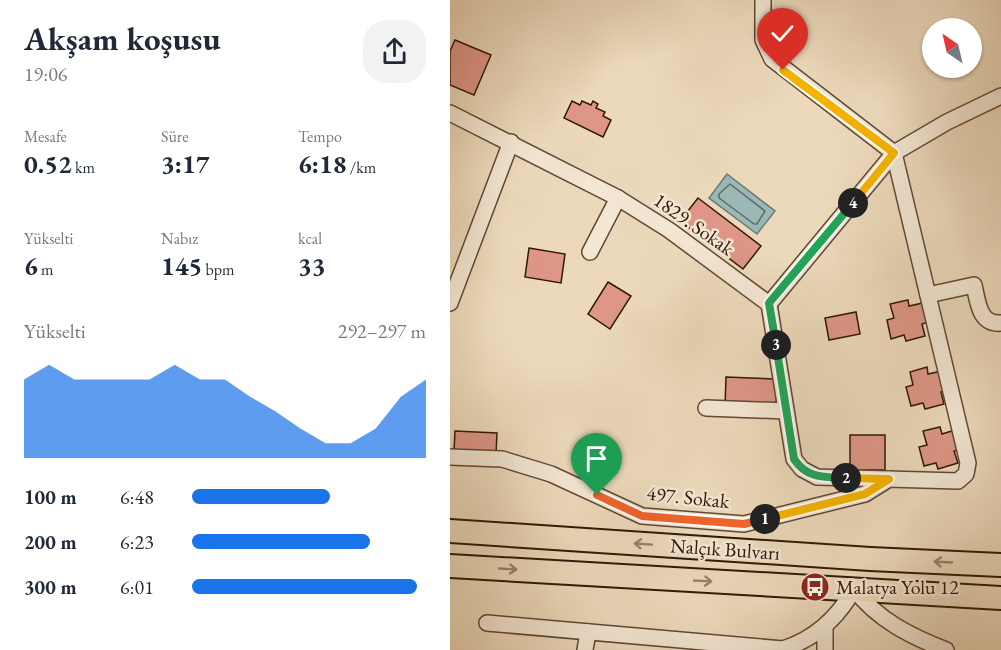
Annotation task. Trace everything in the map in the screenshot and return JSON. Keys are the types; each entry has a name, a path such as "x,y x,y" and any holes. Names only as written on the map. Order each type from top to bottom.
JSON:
{"highway":[{"name":"Nalçık Bulvarı","path":"450,531 870,559 1001,565"},
{"name":"Nalçık Bulvarı","path":"450,566 1001,598"}],"street":[{"path":"763,0 763,40 772,59 894,153 965,452 967,471 958,481 817,477 802,469 794,459 769,303 894,153 947,122 1001,96"},
{"name":"1829. Sokak","path":"450,113 618,198 669,230 769,303"},
{"path":"450,303 511,142"},
{"path":"590,252 618,198"},
{"path":"928,295 974,285 984,318 990,322 1001,323"},
{"path":"706,408 786,411"},
{"name":"497. Sokak","path":"450,457 502,459 512,462 551,474 642,516 744,524 865,494 889,479"},
{"path":"487,623 731,647 783,649 802,642 825,627 840,612 854,590 870,608 890,624 946,650"},
{"path":"825,627 825,650"},
{"path":"585,650 588,632"}],"water":[{"path":"727,174 775,211 757,234 709,198"}],"building":[{"path":"455,40 491,55 474,95 450,85 450,51"},
{"path":"572,101 580,105 582,101 591,105 593,101 598,104 596,108 605,112 603,116 611,120 603,137 564,118"},
{"path":"698,198 761,246 743,269 680,221"},
{"path":"529,248 565,254 561,283 525,277"},
{"path":"608,282 631,296 610,329 588,314"},
{"path":"908,300 909,306 923,303 928,322 922,324 925,336 906,341 904,335 891,339 887,320 894,318 890,304"},
{"path":"856,312 860,334 829,340 825,318"},
{"path":"927,367 928,374 942,371 947,390 941,392 944,404 925,409 923,403 911,406 906,387 913,385 910,372"},
{"path":"726,377 777,379 776,410 725,407"},
{"path":"940,427 942,434 955,430 960,450 954,451 958,463 938,469 936,463 924,466 919,447 927,445 923,431"},
{"path":"455,431 497,433 496,454 454,451"},
{"path":"850,435 885,435 885,470 850,470"}],"place":[{"name":"Malatya Yolu 12","path":"815,587"}],"route":[{"path":"597,495 642,516 744,524 865,494 889,479 817,477 802,469 794,459 769,303 894,153 783,70"}]}
